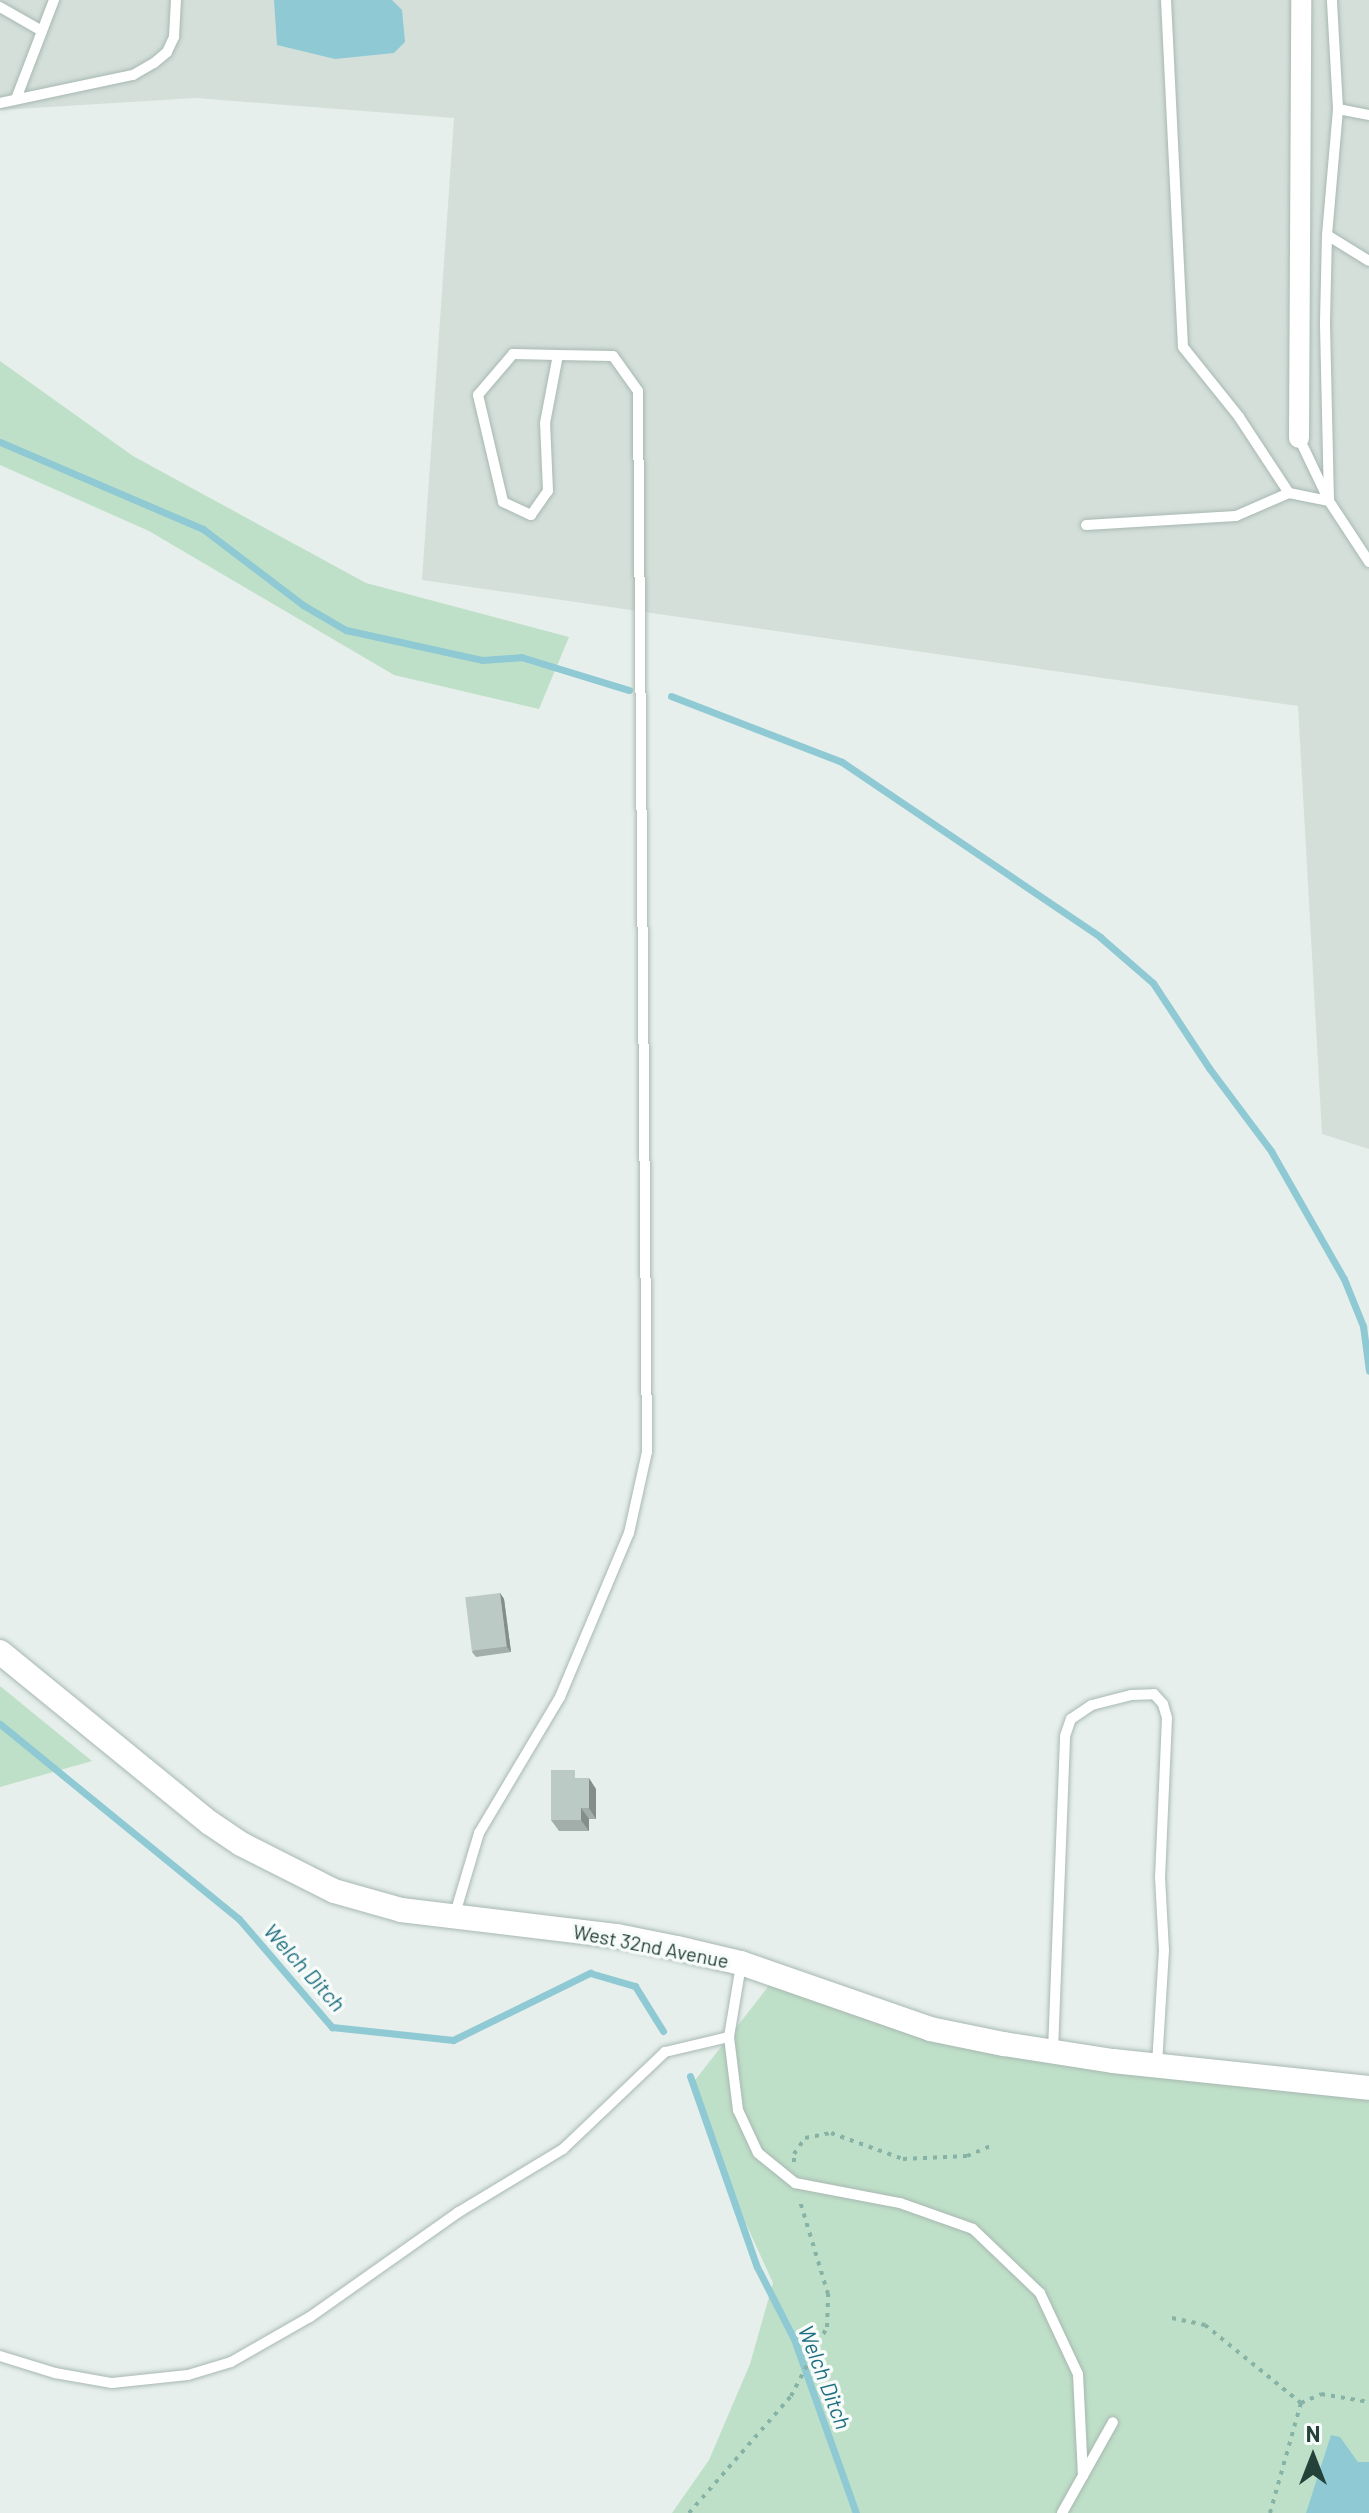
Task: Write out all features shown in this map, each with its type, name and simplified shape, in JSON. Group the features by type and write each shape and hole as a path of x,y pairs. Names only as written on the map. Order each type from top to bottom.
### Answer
{"street":[{"path":"1299,438 1301,0"},
{"name":"West 32nd Avenue","path":"0,1652 241,1844 334,1891 401,1910 617,1936 741,1963 930,2029 1157,2066 1369,2088"}],"lane":[{"path":"16,99 54,0"},
{"path":"0,103 133,75 154,63 167,52 174,37 176,0"},
{"path":"1166,0 1183,347 1239,417 1289,493"},
{"path":"1329,501 1325,322 1327,235 1338,109 1332,0"},
{"path":"0,7 42,31"},
{"path":"1338,109 1369,115"},
{"path":"1327,235 1369,261"},
{"path":"454,1918 479,1833 560,1697 629,1533 647,1452 638,391 613,356 513,354 478,395 503,502 531,515 548,491 545,423 558,355"},
{"path":"1299,438 1329,501 1369,562"},
{"path":"1086,525 1236,516 1289,493 1329,501"},
{"path":"1053,2051 1065,1736 1071,1719 1092,1705 1131,1695 1154,1694 1163,1704 1167,1718 1161,1822 1164,1950 1157,2066"},
{"path":"741,1963 729,2037 738,2110 758,2153 795,2183 900,2203 973,2229 1040,2293 1078,2374 1083,2476"},
{"path":"0,2356 55,2373 112,2383 188,2375 231,2362 310,2317 459,2212 563,2149 665,2052 729,2037"},
{"path":"1062,2513 1113,2422"}],"path":[{"path":"689,2513 791,2396 827,2327 828,2294 795,2183 794,2154 805,2138 831,2133 903,2159 967,2156 990,2146"},
{"path":"1172,2318 1205,2325 1301,2403"},
{"path":"1301,2403 1321,2394 1369,2402"},
{"path":"1270,2513 1301,2403"}],"shaded area":[{"path":"0,0 1369,0 1369,1149 1322,1134 1298,706 422,580 454,118 196,98 0,110"}],"green space":[{"path":"0,361 133,456 366,583 569,637 539,709 394,675 149,531 0,465"},
{"path":"0,1686 92,1761 0,1787"},
{"path":"775,1978 965,2031 1369,2094 1369,2513 672,2513 709,2460 750,2364 773,2283 726,2180 692,2084"}],"water":[{"path":"274,0 392,0 402,10 405,42 394,53 335,59 277,45"},
{"path":"1331,2435 1340,2437 1358,2462 1369,2462 1369,2513 1306,2513"}],"building":[{"path":"500,1593 507,1647 472,1651 465,1597"},
{"path":"551,1770 575,1770 575,1778 589,1778 589,1808 581,1808 581,1820 551,1820"}],"waterway":[{"path":"0,442 203,529 303,605 346,630 482,660 521,657 629,690"},
{"path":"671,696 842,762 1100,937 1153,983 1209,1068 1271,1151 1344,1279 1363,1326 1369,1371"},
{"name":"Welch Ditch","path":"0,1724 239,1919 332,2027 453,2040 590,1973 635,1986 663,2031"},
{"name":"Welch Ditch","path":"690,2076 757,2267 794,2339 856,2513"}]}
